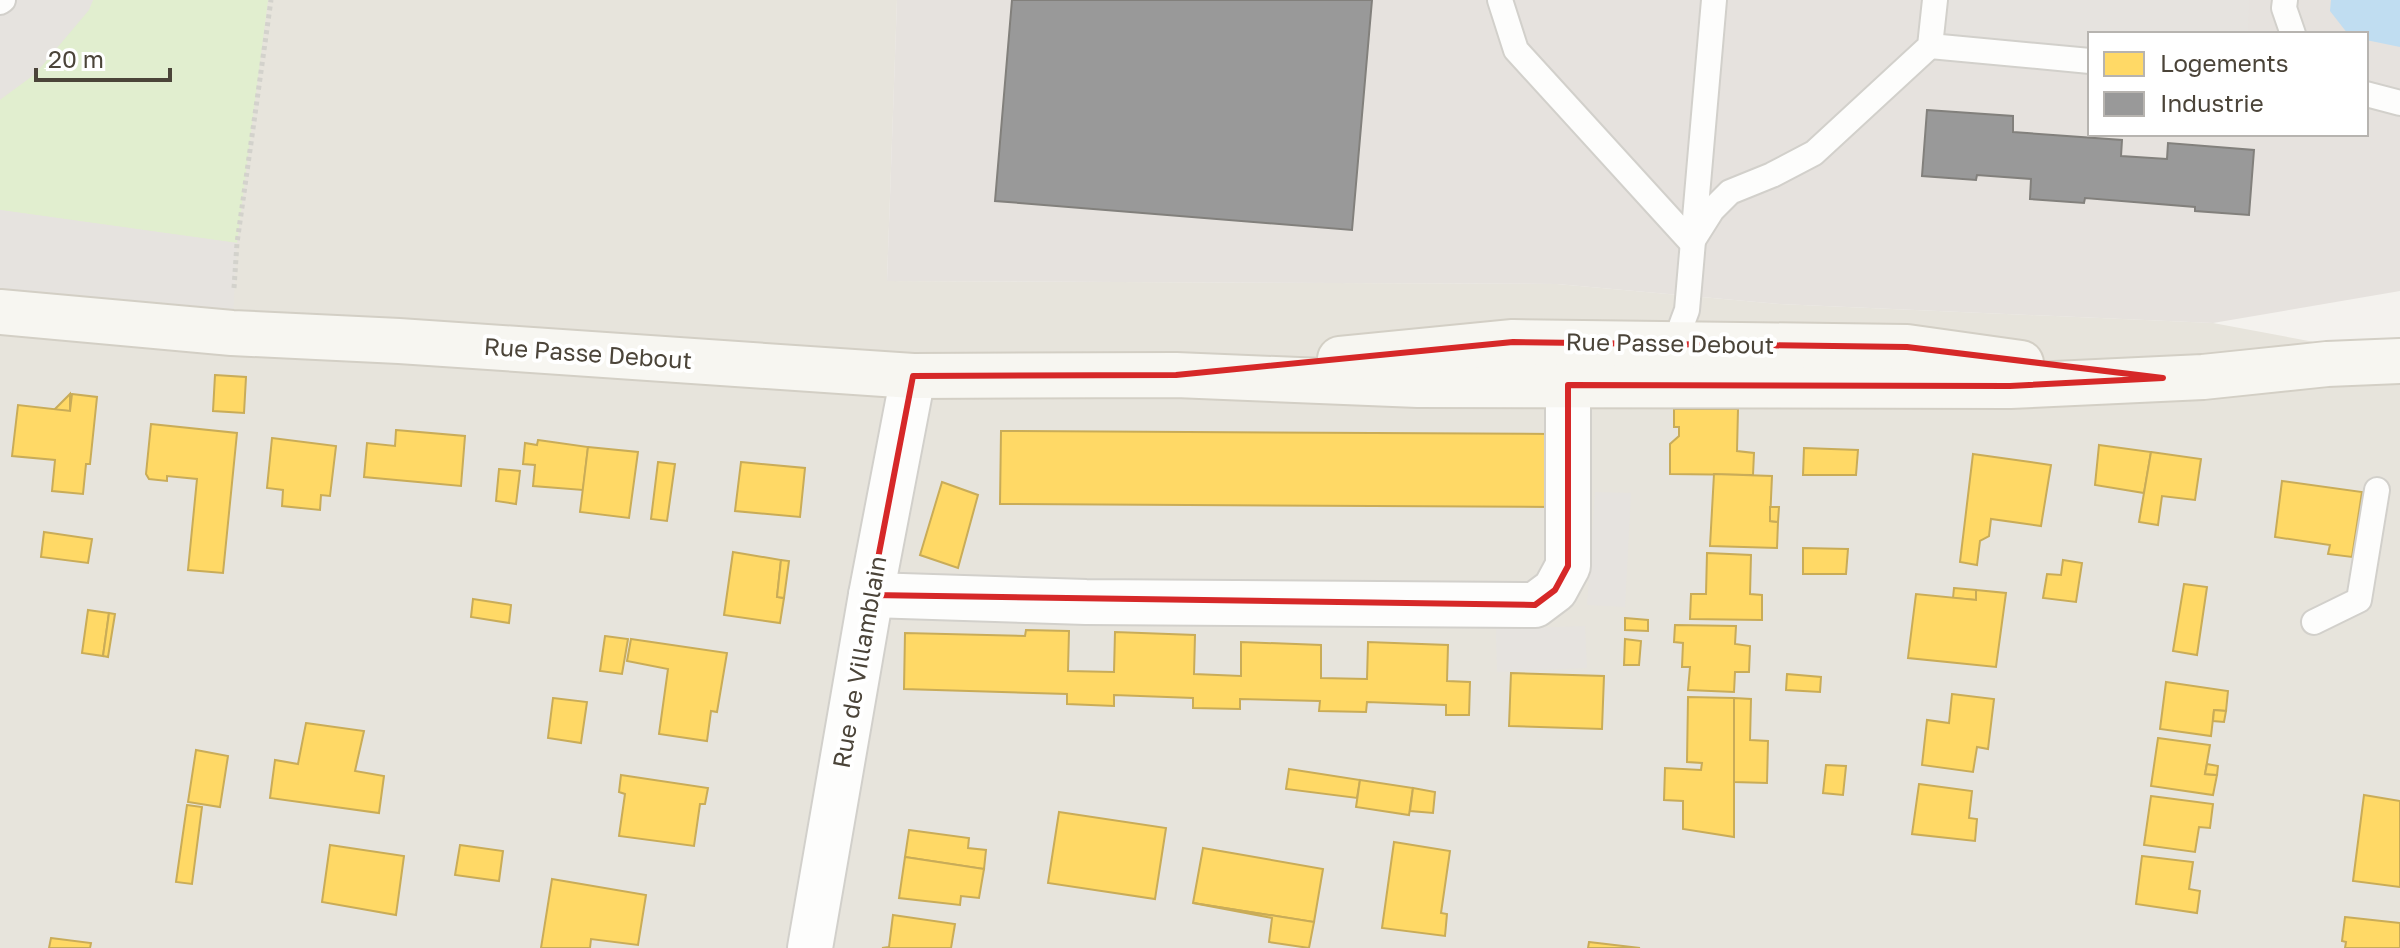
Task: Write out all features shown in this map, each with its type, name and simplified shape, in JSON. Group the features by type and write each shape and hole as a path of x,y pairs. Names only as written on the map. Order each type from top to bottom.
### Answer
{"main road":[{"name":"Rue Passe Debout","path":"0,312 232,333 415,342 913,376 1176,375 1418,385 2010,386 2400,361"},
{"name":"Rue Passe Debout","path":"1176,375 1513,342 1690,333 1907,347 2055,368 2163,378"},
{"name":"Rue Passe Debout","path":"2327,364 2400,338"}],"street":[{"name":"Rue de Villamblain","path":"810,948 871,595 913,376"},
{"path":"871,595 1071,602 1535,605 1555,590 1568,566 1568,385"}],"lane":[{"path":"1500,0 1516,50 1692,243"},
{"path":"1498,385 1524,368 1665,367 1690,333 1692,243 1714,0"},
{"path":"1692,243 1712,210 1730,192 1814,153 1930,46 1935,0"},
{"path":"2285,0 2284,8 2292,32"},
{"path":"1930,46 2088,61"},
{"path":"2368,95 2400,103"},
{"path":"1690,333 1744,385"},
{"path":"2314,622 2359,600 2377,490"}],"path":[{"path":"232,333 237,243 271,0"}],"highlighted area":[{"path":"1513,342 1907,347 2163,378 2010,386 1568,385 1568,566 1555,590 1535,605 871,595 913,376 1176,375"}],"shaded area":[{"path":"0,0 897,0 887,281 1557,284 1779,304 2213,323 2400,358 2400,948 0,948"},
{"path":"0,0 93,0 89,10 35,74 0,99"},
{"path":"897,0 2400,0 2400,291 2213,323 1779,304 1557,284 887,281"},
{"path":"1935,0 2249,0 2248,32 2088,32 2088,62 1930,46"},
{"path":"0,210 237,243 232,333 0,312"},
{"path":"1595,492 1631,493 1625,607 1587,605"},
{"path":"1585,626 1587,668 1497,672 1496,629"}],"green space":[{"path":"93,0 268,0 237,243 0,210 0,100 35,74"}],"water":[{"path":"2331,0 2400,0 2400,47 2368,40 2368,32 2346,32 2330,11"}],"building: Logements":[{"path":"215,375 246,377 244,413 213,411"},
{"path":"70,394 70,411 54,410"},
{"path":"72,394 97,397 90,464 86,464 83,494 52,491 55,460 12,456 18,405 70,411"},
{"path":"1674,409 1738,409 1737,451 1754,453 1753,475 1670,474 1670,444 1679,436 1679,427 1674,427"},
{"path":"151,424 237,433 223,573 188,570 197,479 167,476 167,481 149,479 146,474"},
{"path":"396,430 465,436 461,486 364,477 367,443 395,446"},
{"path":"1001,431 1552,434 1551,507 1000,504"},
{"path":"272,438 336,446 330,496 321,495 320,510 282,506 283,490 267,488"},
{"path":"538,440 588,447 583,490 533,486 535,465 523,464 525,443 537,445"},
{"path":"2099,445 2151,452 2144,493 2095,485"},
{"path":"588,447 638,452 629,518 580,512"},
{"path":"1804,448 1858,450 1856,475 1803,475"},
{"path":"2151,452 2201,459 2195,500 2162,496 2158,525 2139,522"},
{"path":"1973,454 2051,465 2041,526 1991,519 1989,536 1980,541 1977,565 1960,562"},
{"path":"658,462 675,464 667,521 651,519"},
{"path":"741,462 805,468 800,517 735,511"},
{"path":"499,469 520,471 516,504 496,501"},
{"path":"1714,474 1772,476 1770,521 1778,522 1777,548 1710,546"},
{"path":"2282,481 2362,492 2352,557 2328,554 2330,545 2275,537"},
{"path":"942,482 978,495 958,568 920,555"},
{"path":"1770,507 1779,507 1778,522 1770,521"},
{"path":"44,532 92,539 88,563 41,557"},
{"path":"1803,548 1848,549 1846,574 1803,574"},
{"path":"733,552 781,560 777,597 784,598 780,623 724,615"},
{"path":"1707,553 1751,555 1750,594 1762,595 1762,620 1690,619 1691,594 1706,594"},
{"path":"781,560 789,561 784,598 777,597"},
{"path":"2063,560 2082,563 2076,602 2043,598 2047,574 2061,575"},
{"path":"2184,584 2207,587 2197,655 2173,651"},
{"path":"1954,588 1976,590 1976,600 1953,598"},
{"path":"1976,590 2006,593 1996,667 1908,658 1916,594 1976,600"},
{"path":"473,599 511,605 509,623 471,617"},
{"path":"88,610 109,613 103,656 82,653"},
{"path":"109,613 115,614 108,657 103,656"},
{"path":"1625,618 1648,620 1648,631 1625,630"},
{"path":"1675,625 1736,626 1735,644 1750,646 1749,672 1735,672 1734,692 1688,690 1690,667 1682,667 1683,643 1674,642"},
{"path":"1026,630 1069,631 1068,671 1114,672 1115,632 1195,635 1194,674 1241,676 1241,642 1321,645 1321,678 1367,679 1368,642 1448,645 1447,681 1470,682 1469,715 1446,715 1446,705 1367,702 1366,712 1319,711 1320,701 1240,699 1240,709 1193,708 1193,698 1114,695 1114,706 1067,704 1067,694 904,689 905,633 1025,636"},
{"path":"605,636 628,639 622,674 600,671"},
{"path":"631,639 727,653 717,712 711,711 707,741 659,734 668,669 627,661"},
{"path":"1625,639 1641,641 1639,665 1624,665"},
{"path":"1511,673 1604,676 1602,729 1509,726"},
{"path":"1787,674 1821,677 1820,692 1786,690"},
{"path":"2166,682 2228,691 2226,711 2214,710 2211,736 2160,729"},
{"path":"1952,694 1994,699 1988,749 1977,747 1973,772 1922,765 1927,720 1949,723"},
{"path":"1688,697 1734,698 1734,837 1683,829 1683,801 1664,800 1665,768 1701,770 1702,763 1687,762"},
{"path":"553,698 587,702 581,743 548,738"},
{"path":"1734,698 1751,699 1750,740 1768,741 1767,783 1734,782"},
{"path":"2214,710 2226,711 2224,722 2213,721"},
{"path":"306,723 364,731 355,771 384,776 379,813 270,798 275,760 298,764"},
{"path":"2158,738 2210,745 2205,774 2217,775 2213,795 2151,786"},
{"path":"196,750 228,756 220,807 188,802"},
{"path":"2207,764 2218,766 2217,775 2205,774"},
{"path":"1826,765 1846,766 1843,795 1823,793"},
{"path":"1289,769 1360,780 1357,798 1286,789"},
{"path":"621,775 708,788 705,804 700,804 694,846 619,836 625,794 619,792"},
{"path":"1360,780 1413,788 1409,815 1356,807"},
{"path":"1919,784 1972,791 1969,818 1977,819 1975,841 1912,834"},
{"path":"1413,788 1435,792 1433,813 1410,811"},
{"path":"2364,795 2400,801 2400,887 2353,881"},
{"path":"2151,796 2213,804 2210,828 2199,827 2195,852 2144,845"},
{"path":"187,805 202,807 192,884 176,882"},
{"path":"1059,812 1166,828 1155,899 1048,883"},
{"path":"909,830 969,838 968,848 986,850 984,869 905,857"},
{"path":"1394,842 1450,851 1441,913 1447,914 1445,936 1382,928"},
{"path":"330,845 404,856 396,915 322,902"},
{"path":"460,845 503,851 499,881 455,875"},
{"path":"1203,848 1323,869 1314,922 1193,903"},
{"path":"2142,856 2193,862 2189,889 2200,891 2197,913 2136,904"},
{"path":"905,857 984,869 979,898 961,896 960,905 899,898"},
{"path":"552,879 646,895 638,945 591,939 590,948 541,948"},
{"path":"1193,903 1314,922 1309,948 1269,942 1272,918"},
{"path":"893,915 955,924 951,948 882,948 889,947"},
{"path":"2345,917 2400,923 2400,948 2345,948 2346,942 2342,941"},
{"path":"51,938 91,943 90,948 49,948"},
{"path":"1589,942 1640,948 1588,948"}],"building: Industrie":[{"path":"1012,0 1372,0 1352,230 995,201"},
{"path":"1927,110 2013,116 2013,132 2122,140 2121,156 2167,159 2168,143 2254,150 2249,215 2085,198 2084,203 2030,199 2031,179 1977,175 1976,180 1922,176"}]}
